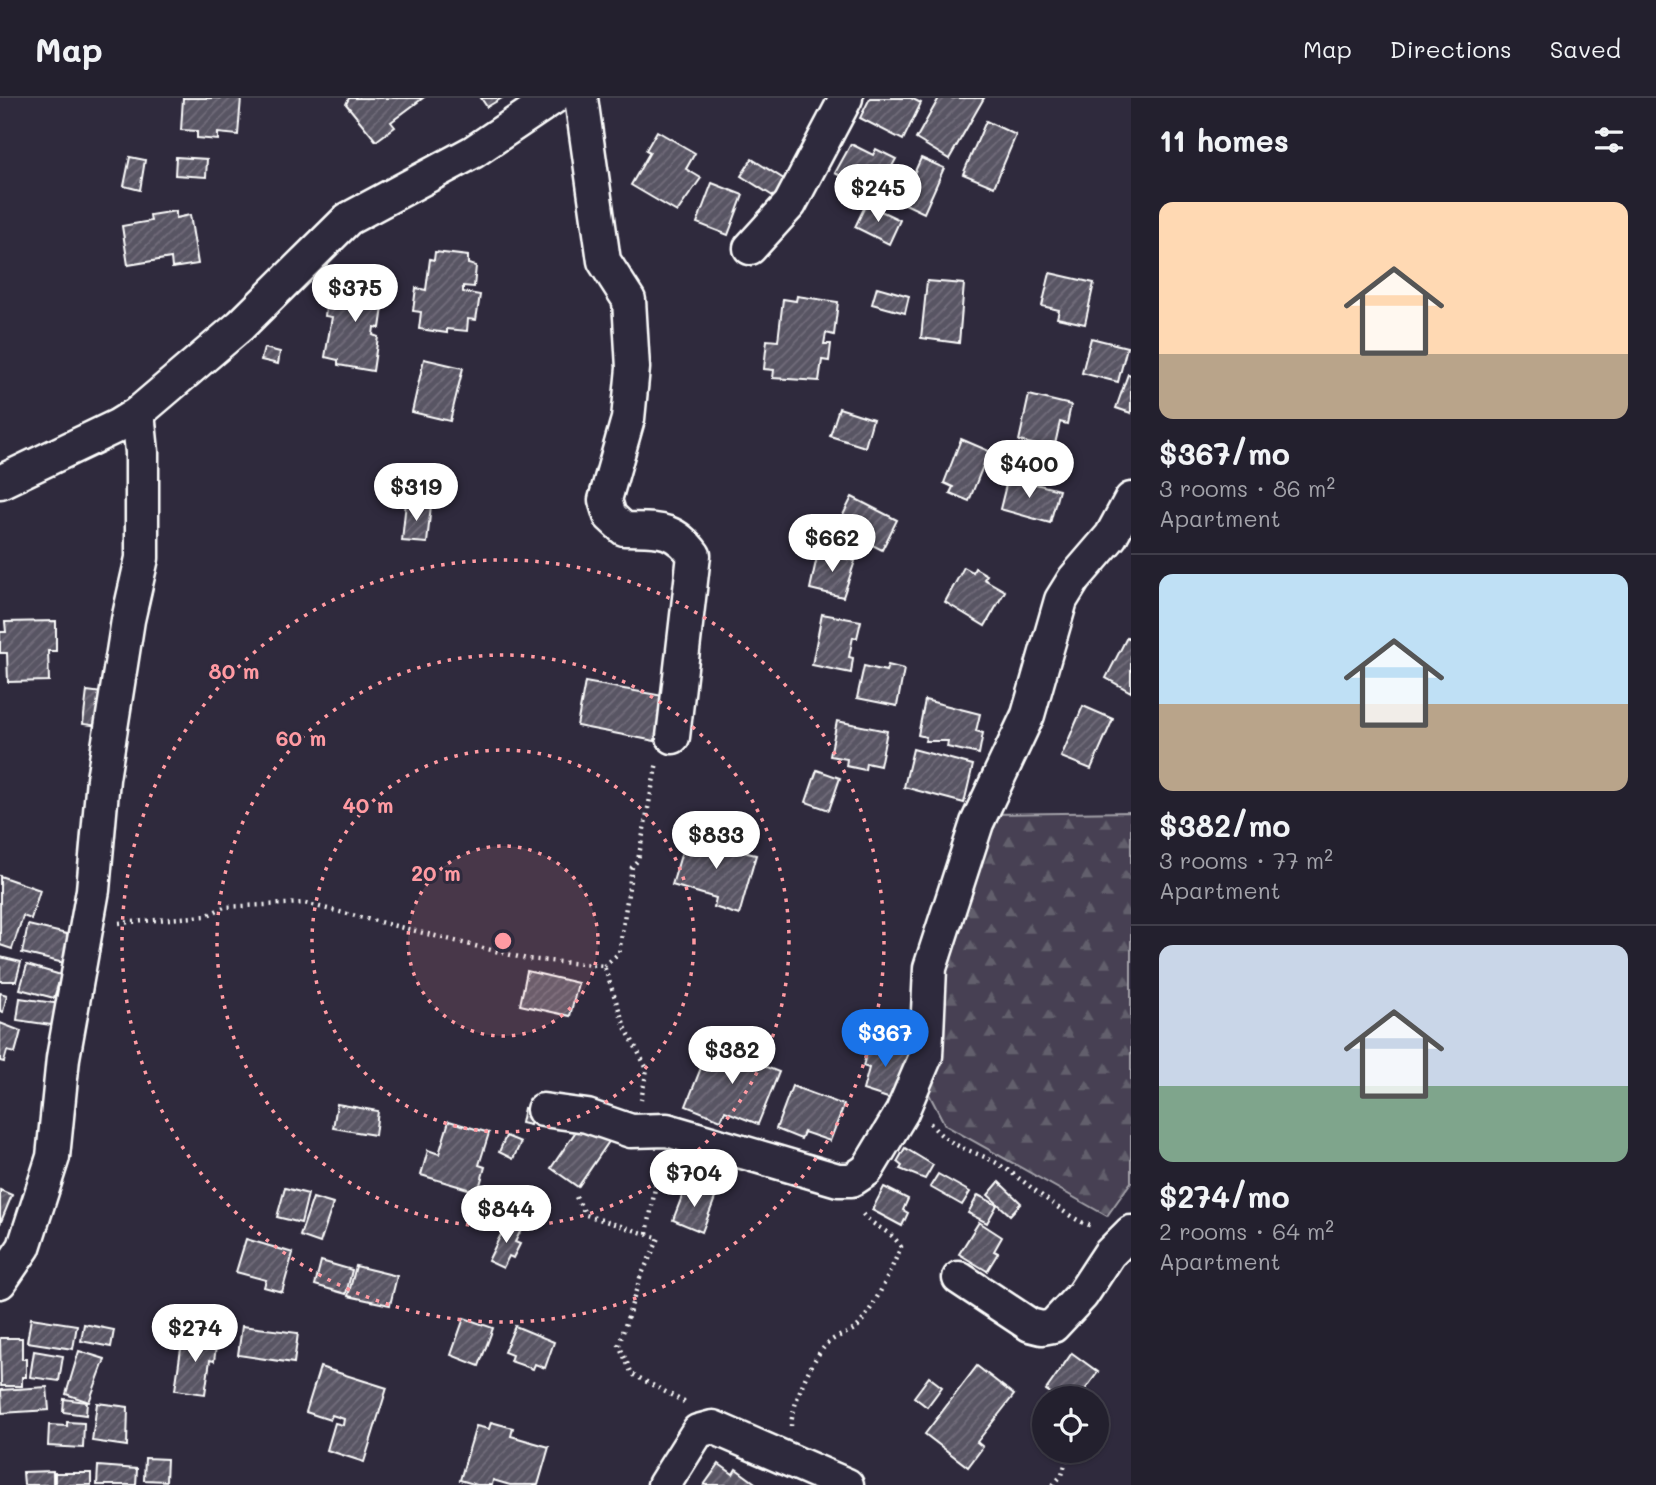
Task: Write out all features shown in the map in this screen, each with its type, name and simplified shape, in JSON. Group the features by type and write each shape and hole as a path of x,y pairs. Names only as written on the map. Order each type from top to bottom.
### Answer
{"street":[{"path":"0,482 117,426 138,413 241,325 348,219 473,152 553,98"},
{"path":"581,98 604,261 629,300 633,368 628,419 605,500 610,516 624,529 665,530 681,537 694,555 673,737"},
{"path":"750,248 790,204 846,98"},
{"path":"0,1282 24,1247 53,1157 62,1058 87,921 103,779 128,620 142,558 142,452 138,413"},
{"path":"543,1110 587,1116 631,1131 667,1130 755,1158 838,1180 852,1180 867,1170 908,1096 926,1056 930,968 977,823 1028,715 1062,600 1074,579 1111,536 1131,499"},
{"path":"959,1278 1030,1325 1042,1328 1053,1326 1082,1295 1109,1254 1131,1232"},
{"path":"664,1485 698,1431 713,1427 788,1462 847,1485"}],"path":[{"path":"87,921 127,924 206,916 224,907 304,903 527,960 604,966 619,953 632,867 638,860 660,746 673,737"},
{"path":"604,966 625,1027 647,1069 641,1101 645,1131 658,1171 647,1234"},
{"path":"908,1096 939,1134 963,1151 992,1161 1088,1226 1099,1226"},
{"path":"788,1462 791,1416 810,1369 830,1341 858,1327 885,1285 901,1247 895,1236 864,1218 854,1200 852,1180"},
{"path":"576,1197 586,1215 659,1238 640,1278 619,1345 632,1374 692,1406 713,1427"},
{"path":"1053,1485 1062,1475 1066,1463"}],"green space":[{"path":"1131,812 1131,1182 1107,1216 945,1125 929,1094 940,969 993,814"}],"building":[{"path":"183,98 241,98 238,135 218,133 218,140 197,138 197,131 181,130"},
{"path":"349,98 423,98 391,122 395,127 376,141 346,104"},
{"path":"481,98 502,98 487,107"},
{"path":"870,98 911,98 921,103 903,140 860,118"},
{"path":"939,98 984,98 949,159 916,139"},
{"path":"986,121 1016,135 994,187 963,174"},
{"path":"657,131 695,153 686,169 701,178 677,212 631,185 650,152 646,150"},
{"path":"851,144 873,155 876,149 896,159 876,195 835,173"},
{"path":"130,157 145,160 140,190 124,186"},
{"path":"176,157 207,159 206,177 175,175"},
{"path":"921,158 944,168 924,213 901,202"},
{"path":"752,159 787,181 776,198 741,176"},
{"path":"712,183 743,195 728,235 697,223"},
{"path":"866,204 900,220 889,244 855,227"},
{"path":"176,211 176,218 190,215 198,264 172,268 171,258 128,265 122,226 151,221 150,215"},
{"path":"435,252 468,256 468,264 476,266 474,287 463,286 463,292 480,295 476,320 468,319 467,331 447,329 447,333 419,329 421,312 413,311 416,288 426,290 430,259 434,260"},
{"path":"1050,273 1094,283 1085,324 1057,318 1059,310 1042,306"},
{"path":"338,279 386,287 380,328 374,327 373,335 378,337 373,371 338,365 338,360 325,357 332,317 325,316 327,300 334,301"},
{"path":"927,281 964,284 959,343 921,338"},
{"path":"877,287 909,296 905,313 872,304"},
{"path":"797,296 838,302 834,335 826,333 824,344 831,344 829,361 822,360 819,381 773,378 774,370 764,369 767,340 778,341 783,299 796,301"},
{"path":"1091,338 1127,347 1118,382 1082,373"},
{"path":"264,348 280,352 278,364 261,360"},
{"path":"424,359 463,368 450,421 412,412"},
{"path":"1128,374 1131,375 1131,413 1116,408"},
{"path":"1029,395 1071,405 1067,424 1060,422 1054,449 1019,441"},
{"path":"839,408 873,419 865,447 830,436"},
{"path":"961,439 989,451 969,501 950,493 953,487 944,483"},
{"path":"1008,477 1059,490 1050,523 1000,509"},
{"path":"852,497 897,520 882,550 837,527"},
{"path":"406,502 431,505 427,543 402,541"},
{"path":"818,552 855,561 843,597 810,589"},
{"path":"964,567 973,572 975,568 987,575 984,579 1005,591 985,626 945,602"},
{"path":"822,614 861,621 857,638 853,637 849,657 853,658 851,673 812,665"},
{"path":"56,621 56,651 48,651 49,681 8,682 7,653 0,653 0,632 6,632 5,622"},
{"path":"1127,637 1131,639 1131,692 1106,678"},
{"path":"888,665 904,669 897,706 857,698 864,666 886,671"},
{"path":"585,682 663,696 655,741 577,726"},
{"path":"87,691 103,693 99,726 83,724"},
{"path":"925,700 980,714 976,731 983,733 979,754 947,747 948,741 925,741 926,737 918,735"},
{"path":"1083,706 1113,719 1091,769 1061,757"},
{"path":"837,721 887,731 880,766 866,763 865,770 846,766 847,759 830,756"},
{"path":"913,749 973,765 964,803 904,787"},
{"path":"817,770 840,778 829,810 806,802"},
{"path":"687,835 725,846 727,838 750,845 747,853 756,855 739,915 714,907 716,898 672,885"},
{"path":"0,876 40,890 31,919 23,916 12,949 0,945"},
{"path":"28,925 71,935 64,963 22,953"},
{"path":"0,957 21,962 16,981 0,981"},
{"path":"27,965 61,975 54,998 20,989"},
{"path":"527,971 578,983 570,1016 520,1005"},
{"path":"0,993 7,995 3,1012 0,1011"},
{"path":"20,998 61,1004 58,1026 17,1020"},
{"path":"0,1023 21,1031 15,1053 7,1051 4,1062 0,1061"},
{"path":"878,1040 909,1050 894,1100 863,1090 869,1068 863,1066 867,1052 874,1054"},
{"path":"710,1045 779,1072 758,1124 725,1111 721,1120 686,1106"},
{"path":"792,1086 844,1105 830,1141 804,1132 801,1139 776,1129"},
{"path":"337,1104 378,1111 375,1135 333,1128"},
{"path":"524,1108 534,1110 530,1125 521,1123"},
{"path":"449,1121 489,1133 479,1165 485,1167 478,1192 421,1175 428,1150 439,1154"},
{"path":"583,1121 610,1140 578,1187 551,1168"},
{"path":"506,1136 521,1142 513,1159 499,1152"},
{"path":"905,1148 933,1165 925,1179 900,1169 902,1166 897,1162"},
{"path":"938,1174 970,1192 962,1205 930,1187"},
{"path":"999,1182 1021,1203 1010,1215 988,1195"},
{"path":"686,1186 715,1198 702,1232 673,1220"},
{"path":"884,1187 908,1199 903,1210 908,1213 902,1226 872,1210"},
{"path":"285,1188 308,1194 301,1223 277,1217"},
{"path":"0,1190 12,1195 0,1224"},
{"path":"978,1195 997,1205 987,1223 968,1213"},
{"path":"313,1198 333,1204 320,1243 300,1236"},
{"path":"507,1222 522,1228 515,1242 520,1244 513,1258 509,1256 503,1268 488,1261"},
{"path":"979,1222 1002,1237 994,1251 998,1253 987,1271 959,1254"},
{"path":"246,1239 293,1253 282,1292 264,1287 266,1280 236,1272"},
{"path":"321,1261 352,1270 346,1294 315,1285"},
{"path":"356,1266 397,1276 390,1305 348,1296"},
{"path":"31,1318 77,1325 73,1349 27,1342"},
{"path":"464,1318 493,1328 479,1366 451,1355"},
{"path":"84,1324 114,1330 111,1347 81,1341"},
{"path":"242,1326 298,1333 294,1363 238,1355"},
{"path":"515,1326 554,1342 545,1368 535,1364 533,1369 510,1361 512,1355 504,1352"},
{"path":"183,1335 217,1340 214,1361 210,1360 205,1394 175,1390"},
{"path":"0,1338 22,1338 22,1359 26,1359 26,1377 22,1377 22,1386 1,1386"},
{"path":"34,1351 63,1356 59,1381 30,1377"},
{"path":"79,1351 105,1359 89,1402 66,1394"},
{"path":"1072,1353 1098,1372 1088,1386 1049,1386"},
{"path":"977,1366 1014,1395 977,1442 983,1447 968,1467 925,1434"},
{"path":"320,1367 387,1388 364,1462 327,1450 335,1423 343,1425 344,1419 332,1415 330,1420 306,1412"},
{"path":"929,1377 942,1387 927,1407 914,1397"},
{"path":"47,1387 49,1410 2,1413 1,1390"},
{"path":"64,1399 87,1402 86,1415 63,1412"},
{"path":"97,1403 128,1407 127,1446 92,1441"},
{"path":"67,1422 84,1423 83,1448 48,1446 49,1425 67,1426"},
{"path":"491,1422 513,1428 511,1436 549,1447 538,1485 510,1485 493,1480 492,1485 477,1485 460,1480 476,1426 489,1429"},
{"path":"145,1458 167,1459 166,1481 144,1480"},
{"path":"719,1464 733,1474 736,1469 758,1485 704,1485"},
{"path":"98,1466 137,1469 136,1485 97,1485"},
{"path":"53,1471 53,1485 24,1485 23,1472"},
{"path":"55,1473 91,1473 91,1485 55,1485"}]}
